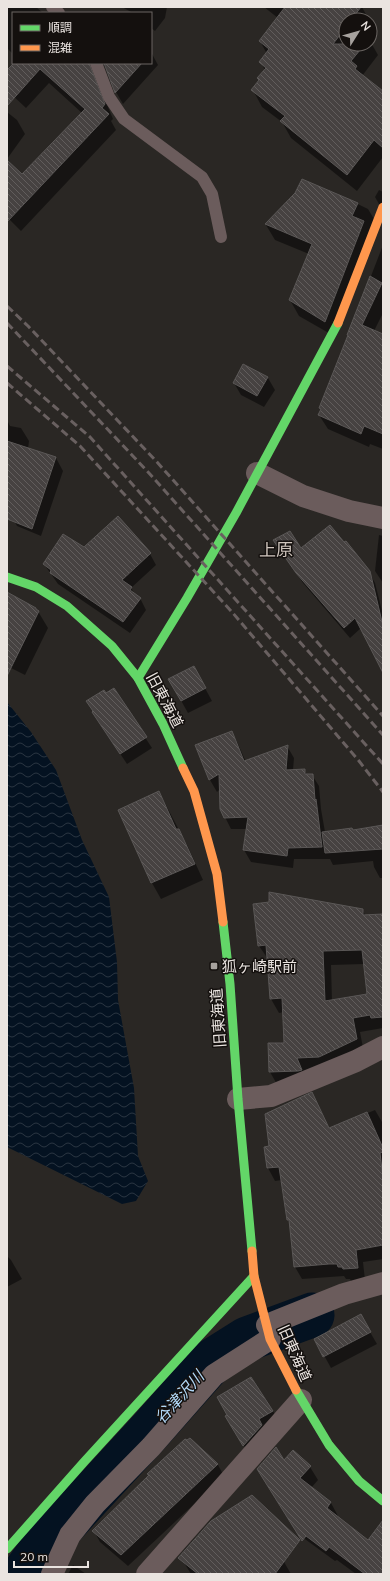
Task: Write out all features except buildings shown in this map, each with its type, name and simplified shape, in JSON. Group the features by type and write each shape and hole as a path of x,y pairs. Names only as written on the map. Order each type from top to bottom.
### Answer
{"street":[{"path":"138,678 187,598 236,513 335,331 383,207"},
{"path":"257,473 304,496 349,511 383,518"},
{"name":"旧東海道","path":"7,577 36,587 67,606 112,646 138,678 163,724 194,791 217,874 230,984 238,1099 254,1276 268,1332 301,1400 329,1445 359,1481 383,1501"},
{"path":"238,1099 271,1096 356,1061 383,1048"},
{"path":"7,1549 84,1462 254,1276"},
{"path":"52,1574 70,1536 95,1504 151,1447 214,1375 268,1332 344,1294 383,1283"},
{"path":"146,1574 301,1400"}],"lane":[{"path":"96,64 109,97 124,119 202,177 212,194 221,237"}],"water":[{"path":"7,702 31,732 56,770 82,840 109,897 117,962 118,1000 134,1088 138,1156 148,1181 136,1201 122,1204 7,1147"}],"waterway":[{"name":"谷津沢川","path":"24,1574 43,1547 212,1361 247,1339 312,1315"}],"railway":[{"path":"7,306 28,326 157,462 383,716"},
{"path":"7,323 148,472 383,735"},
{"path":"7,366 90,437 383,764"},
{"path":"7,383 80,446 232,612 359,761 383,792"}],"traffic: fast":[{"path":"138,678 187,598 236,513 338,323"},
{"path":"7,577 36,587 67,606 112,646 138,678 163,724 183,768"},
{"path":"223,922 230,984 238,1099 252,1251"},
{"path":"7,1549 84,1462 254,1276"},
{"path":"296,1390 329,1445 359,1481 383,1501"}],"traffic: slow":[{"path":"338,323 383,207"},
{"path":"183,768 194,791 217,874 223,922"},
{"path":"252,1251 254,1276 270,1339 296,1390"}],"place":[{"name":"狐ヶ崎駅前","path":"214,966"}],"district":[{"name":"上原","path":"276,549"}]}
